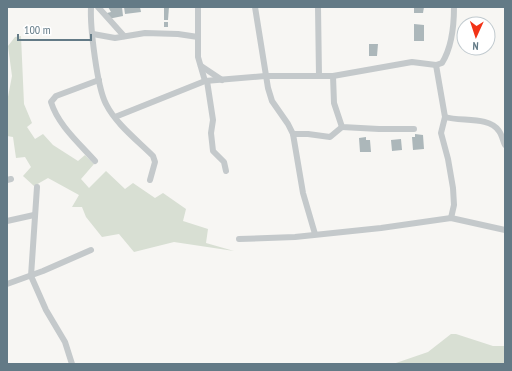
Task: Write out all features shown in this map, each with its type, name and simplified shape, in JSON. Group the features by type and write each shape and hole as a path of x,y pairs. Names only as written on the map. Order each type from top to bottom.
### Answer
{"street":[{"path":"90,7 99,80 106,104 126,130 153,156 155,162 150,180"},
{"path":"98,7 124,36"},
{"path":"198,7 198,56 206,81 212,120 211,133 214,151 224,162 226,171"},
{"path":"255,7 265,76 272,101 293,134 303,193 315,234"},
{"path":"318,7 319,76"},
{"path":"116,117 206,81 265,76 333,76 412,62 436,65 442,63 448,49 451,39 454,7"},
{"path":"93,34 115,38 145,33 178,34 198,37"},
{"path":"436,65 445,117 441,133 454,188 454,205 451,218"},
{"path":"201,66 222,80"},
{"path":"333,76 334,103 342,127"},
{"path":"95,161 60,122 54,112 51,102 56,96 99,80"},
{"path":"445,117 460,121 488,122 499,131 505,145"},
{"path":"293,134 308,134 330,137 342,127 414,129"},
{"path":"37,187 31,276 46,310 65,342 72,364"},
{"path":"7,221 34,215"},
{"path":"239,239 284,238 381,228 451,218 505,230"},
{"path":"7,284 31,276 91,250"}],"shaded area":[{"path":"21,36 24,104 32,123 27,127 35,139 43,134 53,145 78,161 85,155 94,164 81,179 89,188 106,171 125,189 133,183 155,198 163,193 186,209 183,221 208,229 206,243 234,251 174,242 134,252 119,234 102,237 86,217 82,207 72,207 79,195 48,178 34,186 23,176 31,167 25,157 16,158 13,137 7,136 7,102 12,76 8,46 15,37"},
{"path":"451,334 456,334 493,346 505,346 505,364 393,364 428,352"}],"building":[{"path":"108,7 122,7 123,16 108,19 107,13 111,12"},
{"path":"124,7 140,7 141,12 125,14"},
{"path":"164,7 169,7 168,20 164,20"},
{"path":"414,7 424,7 423,13 414,13"},
{"path":"164,22 168,22 168,27 164,27"},
{"path":"414,24 424,25 424,41 414,41"},
{"path":"369,44 378,44 377,56 369,56"},
{"path":"415,134 423,135 424,149 413,150 412,137 415,137"},
{"path":"366,137 366,140 370,140 371,152 360,152 359,138"},
{"path":"401,139 402,150 392,151 391,140"}]}
